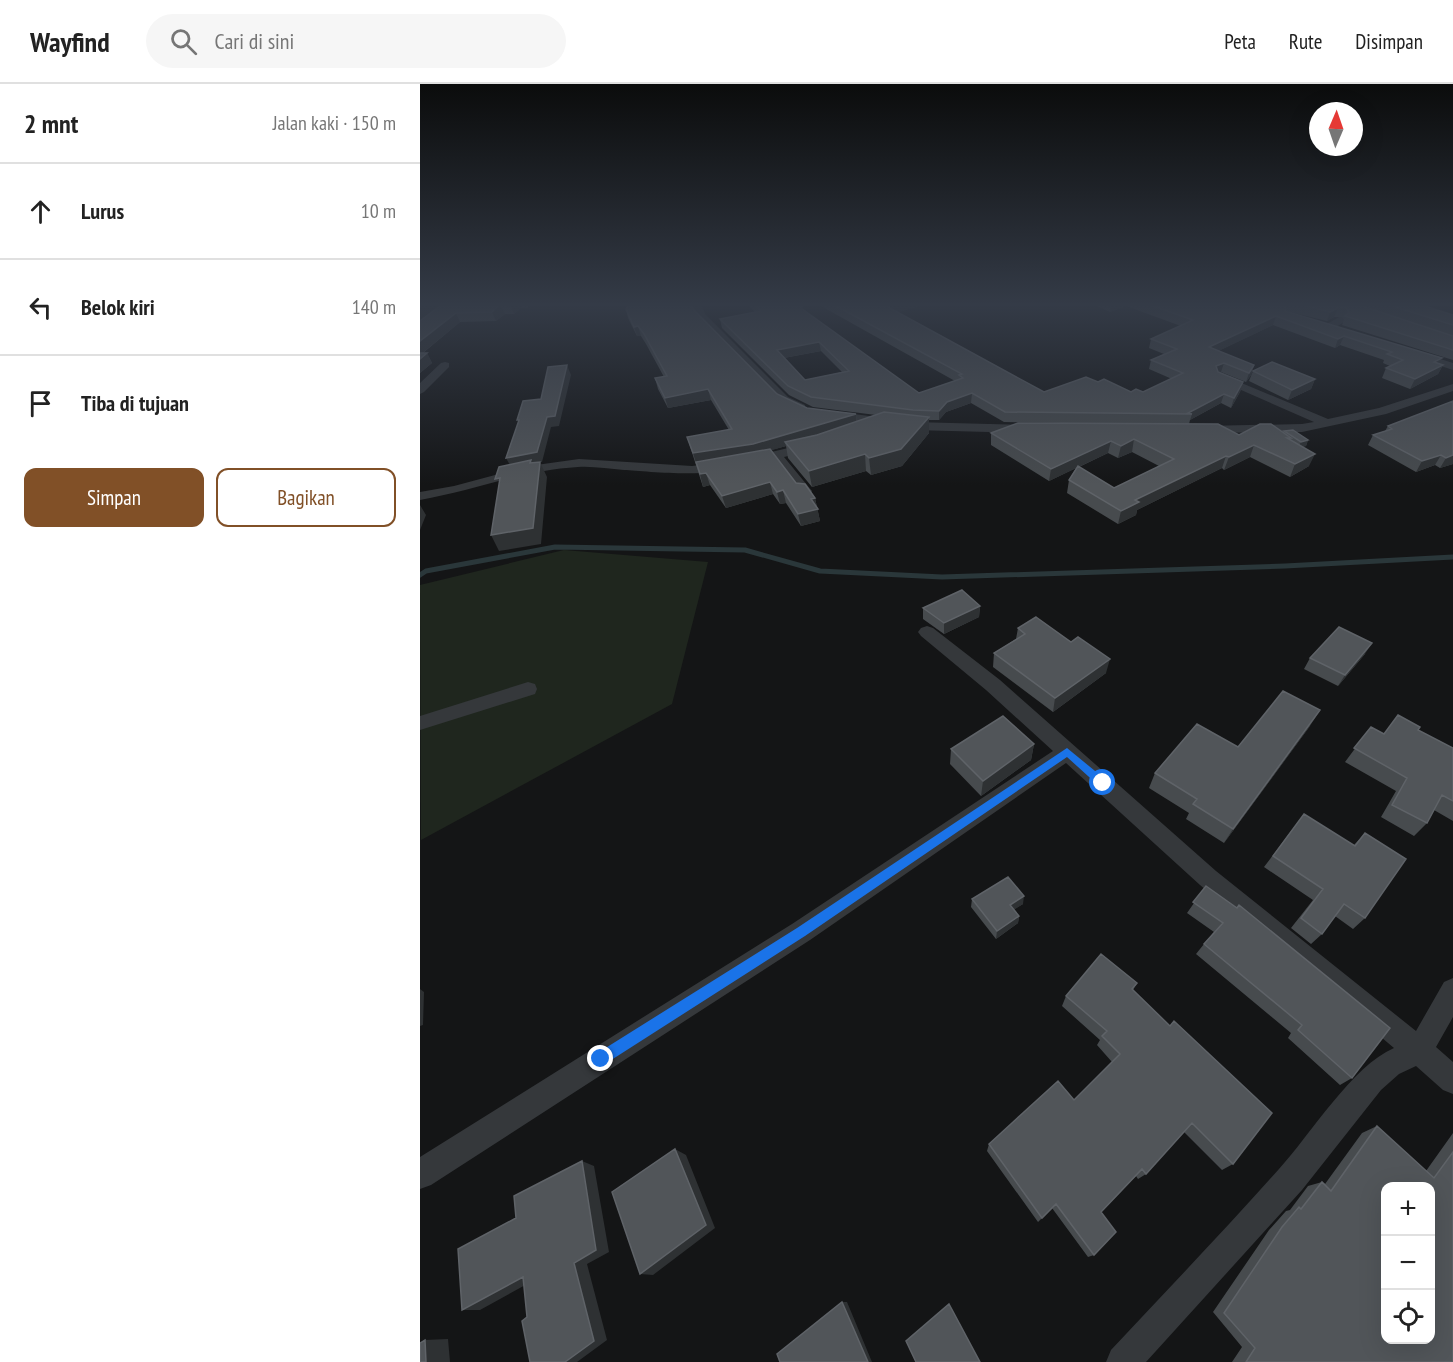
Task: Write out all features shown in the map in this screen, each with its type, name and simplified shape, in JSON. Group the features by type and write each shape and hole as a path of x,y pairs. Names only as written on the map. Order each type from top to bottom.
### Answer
{"street":[{"path":"420,390 443,366"},
{"path":"750,366 784,400 814,412 913,426 1042,429"},
{"path":"1220,377 1328,423"},
{"path":"1192,430 1286,430 1328,423 1397,406 1453,387"},
{"path":"854,433 884,422"},
{"path":"420,496 446,492 529,470 579,463 692,470 736,464 824,443"},
{"path":"776,455 805,491"},
{"path":"927,632 993,685 1208,878 1453,1080"},
{"path":"420,723 528,689"},
{"path":"420,1174 801,932 1067,752"},
{"path":"1123,1362 1291,1179 1371,1080 1389,1064 1419,1051 1453,991"}],"shaded area":[{"path":"564,550 708,562 672,704 421,840 420,585"}],"building":[{"path":"567,366 555,416 547,417 537,452 506,458 523,401 541,399 548,367"},
{"path":"661,366 749,366 777,394 807,408 856,414 753,444 693,453 687,437 732,429 708,389 665,398 655,378 667,376"},
{"path":"767,366 792,366 805,380 849,371 843,366 881,366 919,393 963,378 959,375 962,374 947,366 996,366 1044,392 1086,377 1098,382 1104,379 1131,392 1136,389 1143,392 1183,373 1165,366 1217,366 1218,372 1243,382 1234,398 1224,394 1188,413 1192,414 1005,412 972,393 947,402 939,411 913,410 811,397 788,386"},
{"path":"1231,366 1254,366 1249,373"},
{"path":"1264,366 1281,366 1315,379 1292,390 1253,371"},
{"path":"1391,366 1442,366 1415,379 1386,368"},
{"path":"1453,401 1453,455 1446,458 1441,455 1422,461 1373,435 1392,429 1388,426"},
{"path":"884,412 929,417 901,449 869,458 865,454 809,471 785,442 817,435"},
{"path":"1018,423 1218,424 1239,435 1260,424 1271,424 1291,438 1287,438 1315,454 1295,464 1254,445 1135,500 1139,502 1121,511 1069,480 1078,466 1114,488 1174,459 1134,439 1121,446 1111,441 1051,469 991,433"},
{"path":"1293,430 1308,440 1301,442 1284,431"},
{"path":"770,449 796,483 805,484 815,498 811,499 818,509 798,514 783,490 777,492 770,482 722,496 706,473 700,474 696,462"},
{"path":"531,460 530,463 540,462 533,528 491,535 500,478 495,479 499,467"},
{"path":"962,590 980,606 944,623 923,608"},
{"path":"1036,617 1071,642 1078,637 1110,659 1055,698 994,653 1025,634 1018,628"},
{"path":"1339,627 1372,643 1345,675 1310,658"},
{"path":"1283,691 1320,710 1233,829 1193,804 1197,799 1155,773 1197,724 1238,747"},
{"path":"1398,715 1420,727 1418,730 1453,748 1453,801 1442,795 1427,823 1392,805 1407,778 1354,748 1371,727 1384,734"},
{"path":"1003,716 1034,744 983,781 951,749"},
{"path":"1304,814 1355,846 1365,833 1406,859 1365,918 1344,904 1322,934 1301,918 1323,889 1273,856"},
{"path":"1008,877 1024,896 1010,905 1019,916 997,931 972,899"},
{"path":"1206,886 1237,908 1239,905 1390,1028 1352,1078 1298,1030 1302,1025 1204,944 1223,923 1193,902"},
{"path":"1101,954 1137,983 1132,989 1170,1026 1174,1021 1272,1113 1233,1164 1192,1123 1146,1174 1142,1169 1101,1212 1116,1232 1094,1255 1056,1204 1042,1218 989,1144 1058,1081 1074,1100 1120,1054 1102,1036 1107,1031 1066,996"},
{"path":"1377,1126 1434,1178 1453,1152 1453,1362 1246,1362 1255,1348 1224,1313 1282,1227 1299,1207 1301,1209 1322,1182 1331,1191"},
{"path":"675,1149 706,1225 640,1274 612,1192"},
{"path":"582,1161 596,1250 574,1263 594,1341 565,1362 530,1362 522,1321 527,1317 523,1277 462,1310 458,1249 516,1218 514,1196"},
{"path":"842,1302 868,1362 780,1362 777,1354"},
{"path":"949,1304 980,1362 916,1362 906,1341"},
{"path":"425,1340 426,1362 420,1362 420,1343"}],"waterway":[{"path":"420,575 426,571 555,547 745,550 820,571 942,577 1285,566 1453,557"}],"route":[{"path":"601,1059 801,932 1067,752 1103,783"}]}
